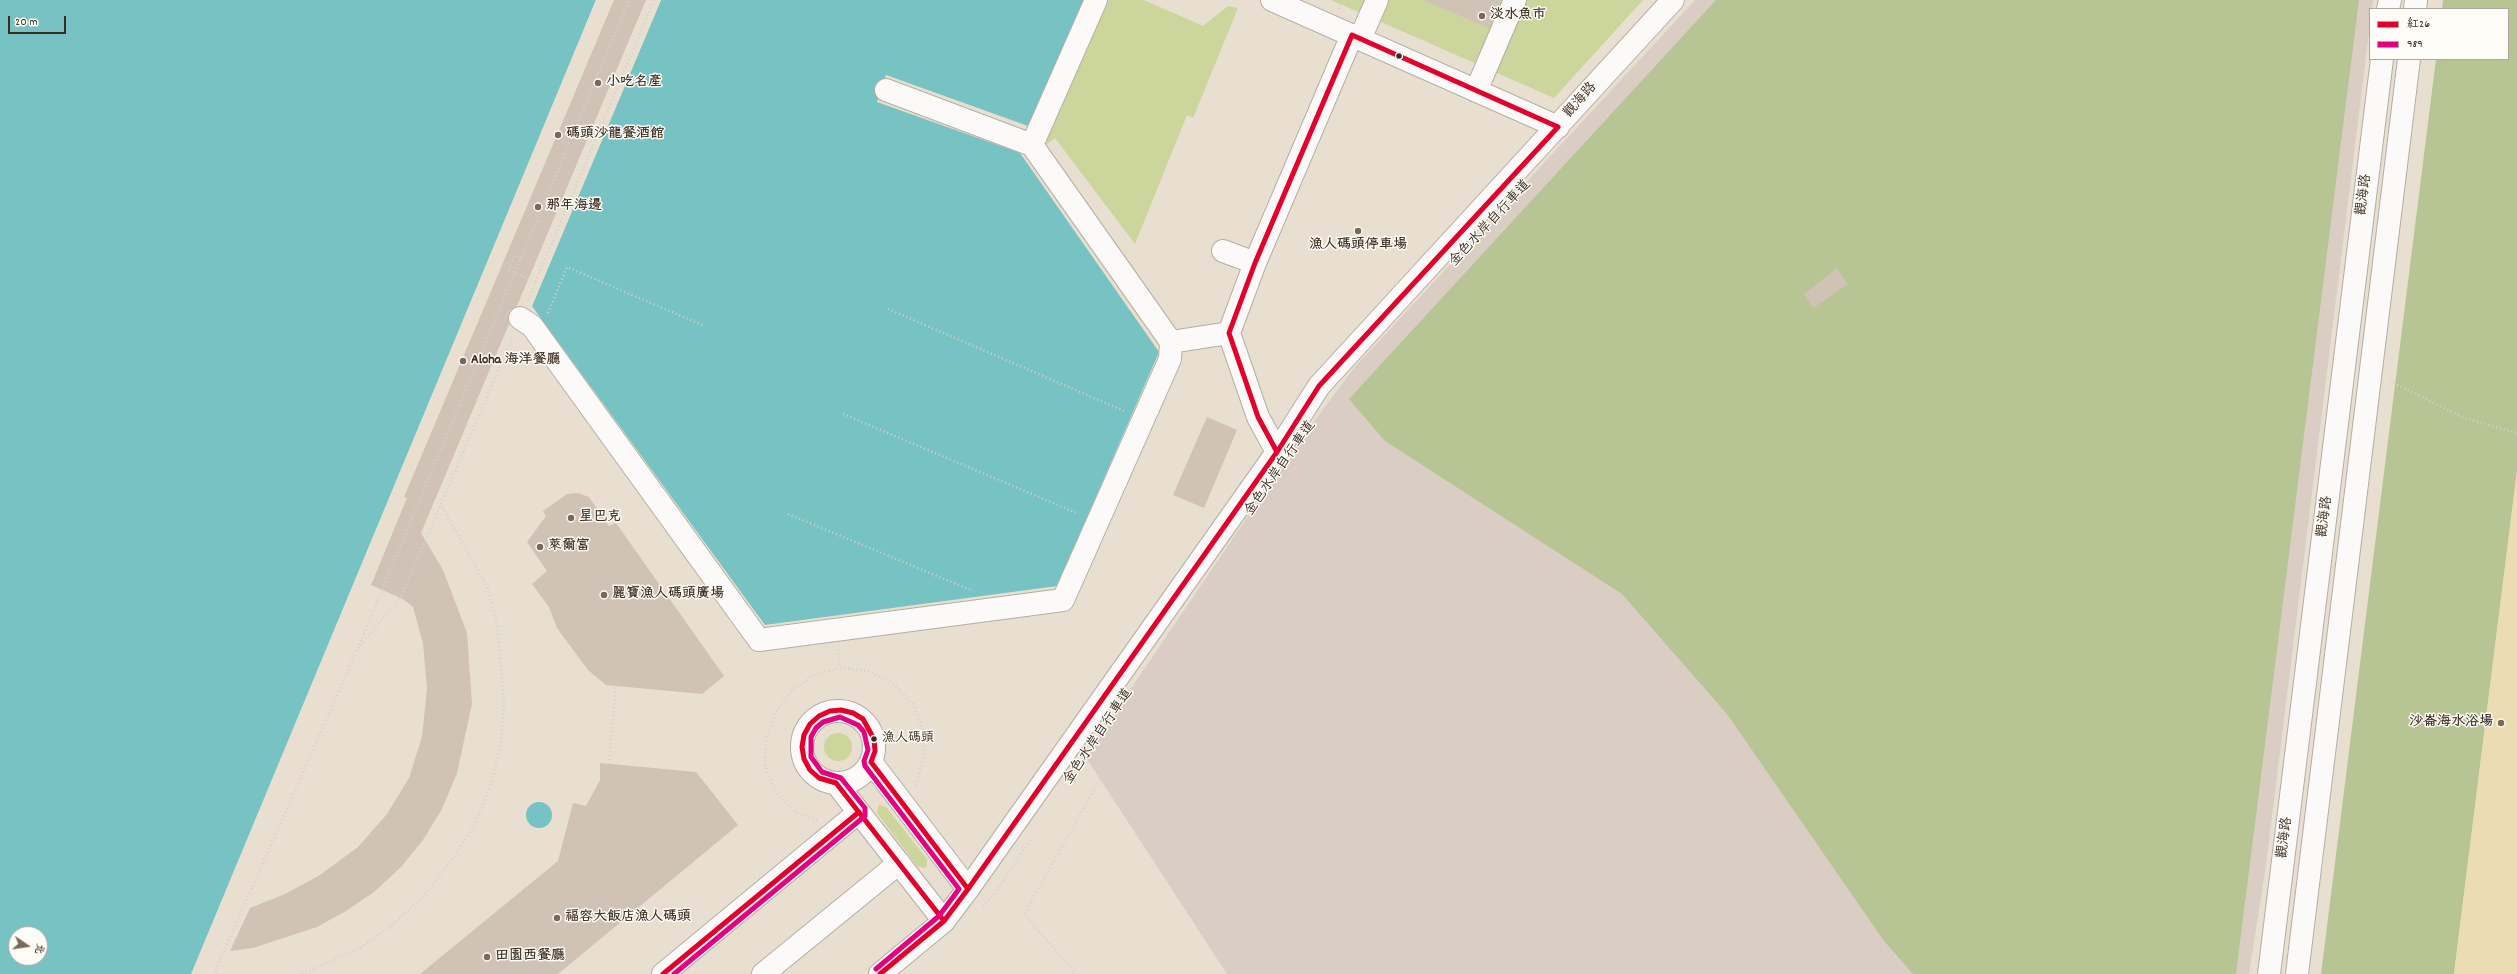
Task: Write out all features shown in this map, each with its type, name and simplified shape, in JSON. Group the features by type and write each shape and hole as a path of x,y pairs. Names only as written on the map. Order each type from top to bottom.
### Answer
{"street":[{"path":"1032,145 1096,0"},
{"path":"1272,0 1558,127"},
{"path":"1277,452 1258,417 1229,333 1255,263 1356,37 1377,0"},
{"path":"1476,90 1515,0"},
{"name":"觀海路","path":"880,974 944,920 968,889 1277,452 1319,386 1558,127 1681,6"},
{"name":"觀海路","path":"2269,974 2382,60"},
{"name":"觀海路","path":"2297,974 2409,60"},
{"path":"886,90 1032,145 1171,351"},
{"path":"1223,251 1255,263"},
{"path":"520,318 532,326 759,640 1063,600 1171,351 1229,333"},
{"path":"842,710 863,720 870,729 874,739 875,751 872,762 864,773 854,780 836,783 819,778 810,770 804,759 802,747 804,735 810,724 819,716 830,711 842,710"},
{"path":"872,762 968,889"},
{"path":"836,783 944,920"},
{"path":"663,974 859,812"},
{"path":"763,974 899,863"}],"path":[{"path":"217,974 216,969 358,648 520,257 629,0"},
{"path":"358,648 401,597 654,0"},
{"path":"1681,6 1699,0"},
{"path":"520,257 515,255 508,270 536,282"},
{"path":"547,316 567,267 702,325"},
{"path":"888,309 1132,414"},
{"path":"2371,372 2462,417 2516,433"},
{"path":"843,414 1087,518"},
{"path":"302,974 360,948 396,922 427,892 454,857 476,822 492,782 501,740 504,703 498,625 488,590 441,504"},
{"path":"788,514 977,593"},
{"path":"1076,974 1024,914 1101,778 1169,713 1388,676 1549,684 1611,622 1712,730 1890,974"},
{"path":"822,822 799,814 780,798 768,776 765,762 766,739 775,713 791,691 814,675 840,668 868,671 893,683 913,704 923,730 924,738 924,759 915,786"},
{"path":"609,764 616,686"},
{"path":"1320,729 1392,760 1462,794 1600,892 1655,974"},
{"path":"1392,760 1396,974"},
{"path":"979,910 994,894 1033,835"},
{"path":"1508,974 1534,845"},
{"path":"1638,974 1644,958"}],"shaded area":[{"path":"1695,0 2373,0 2372,8 2369,8 2369,32 2266,865 2249,974 1227,974 1085,756 1295,447 1354,368"}],"green space":[{"path":"1109,0 1144,0 1203,26 1228,6 1238,8 1193,118 1187,115 1135,244 1055,138 1043,147 1043,140"},
{"path":"1331,0 1643,0 1554,98"},
{"path":"1716,0 2359,0 2236,974 1913,974 1884,941 1727,714 1622,594 1385,441 1349,399"},
{"path":"2443,0 2517,0 2517,471 2454,974 2321,974 2436,60 2509,60 2509,8 2442,8"},
{"path":"838,733 848,737 852,747 848,757 838,761 828,757 824,747 828,737"},
{"path":"879,805 886,807 927,859 927,866 924,868 917,866 877,813"}],"sand":[{"name":"沙崙海水浴場","path":"2517,471 2517,974 2454,974"}],"water":[{"path":"0,0 596,0 191,974 0,974"},
{"path":"661,0 1084,0 1028,126 886,75 877,102 1020,153 1159,352 1057,586 765,625 532,306"},
{"path":"539,802 548,806 552,815 548,824 539,828 530,824 526,815 530,806"}],"pier":[{"path":"596,0 598,0 471,308 469,308"},
{"path":"659,0 661,0 532,306 530,306"}],"building":[{"path":"614,0 646,0 517,306 509,311 509,324 421,533 443,570 467,633 472,704 457,773 442,809 423,840 401,867 374,892 346,911 317,927 253,948 230,951 250,908 285,894 320,875 358,847 387,814 409,778 422,737 427,689 423,643 413,607 403,599 371,585 407,498 404,497"},
{"name":"淡水魚市","path":"1423,0 1501,0 1489,28"},
{"path":"1837,268 1848,284 1813,308 1804,294"},
{"path":"1207,417 1237,430 1204,508 1173,495"},
{"name":"麗寶漁人碼頭廣場","path":"578,493 589,497 609,526 616,523 724,676 702,694 606,685 588,670 557,628 549,607 532,584 547,571 527,542 546,516 543,511 567,494"},
{"name":"福容大飯店漁人碼頭","path":"600,763 696,772 738,825 558,974 420,974 558,861 573,803 586,806 600,780"}],"transit line":[{"name":"紅26","path":"1352,35 1558,127"},
{"name":"紅26","path":"1277,452 1258,417 1229,333 1255,263 1352,35"},
{"name":"紅26","path":"880,974 944,921 968,889 1277,452 1319,386 1558,127"},
{"name":"紅26","path":"871,762 875,751 874,739 863,719 853,713 841,710 830,711 819,716 810,724 804,735 802,747 804,759 810,770 819,778 836,783 944,921"},
{"name":"989","path":"674,974 865,816 865,808 841,778 822,772 811,757 811,737 816,728 823,722 840,717 858,725 864,732 868,750 864,761 865,766 959,889 939,916 876,969"},
{"name":"紅26","path":"871,762 968,889"},
{"name":"紅26","path":"663,974 859,812"}],"place":[{"name":"淡水魚市","path":"1482,16"},
{"name":"小吃名產","path":"598,83"},
{"name":"碼頭沙龍餐酒館","path":"558,135"},
{"name":"那年海邊","path":"538,207"},
{"name":"漁人碼頭停車場","path":"1358,231"},
{"name":"Aloha 海洋餐廳","path":"463,361"},
{"name":"星巴克","path":"571,518"},
{"name":"萊爾富","path":"540,547"},
{"name":"麗寶漁人碼頭廣場","path":"604,595"},
{"name":"沙崙海水浴場","path":"2501,723"},
{"name":"漁人碼頭","path":"874,739"},
{"name":"福容大飯店漁人碼頭","path":"557,918"},
{"name":"田園西餐廳","path":"487,957"}]}
